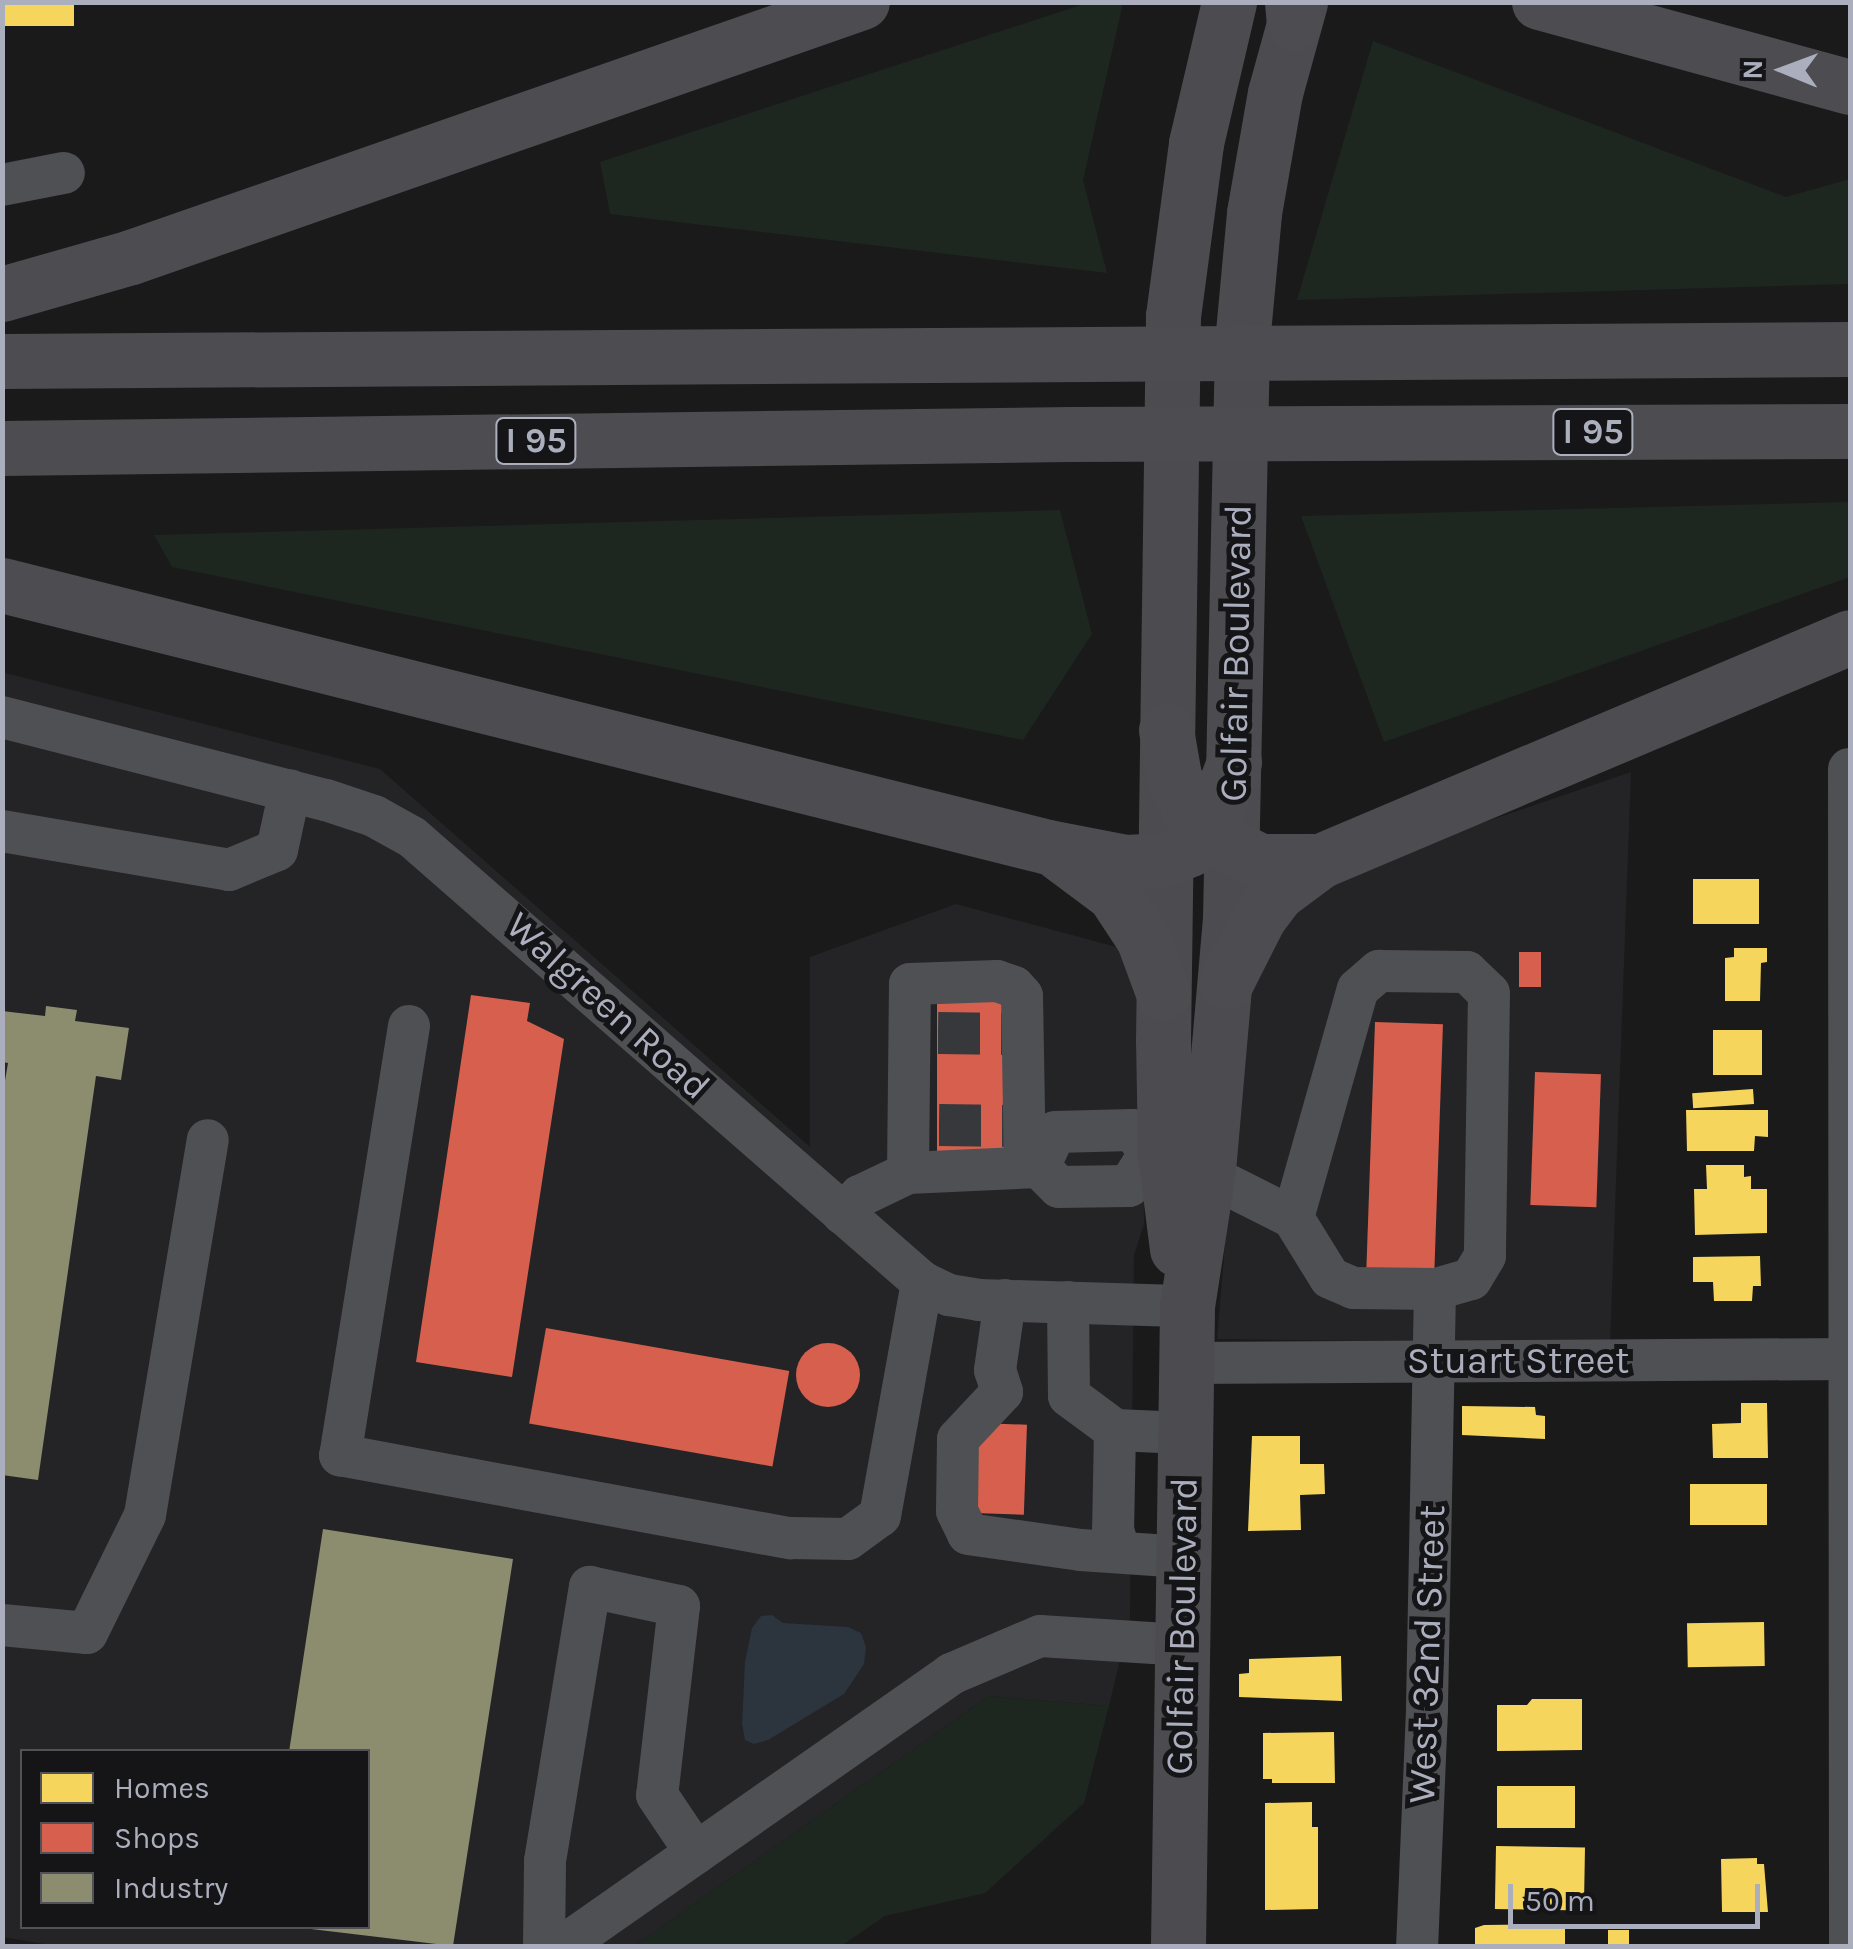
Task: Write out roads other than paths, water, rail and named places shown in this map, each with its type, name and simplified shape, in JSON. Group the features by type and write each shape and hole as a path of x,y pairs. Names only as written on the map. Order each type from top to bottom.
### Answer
{"highway":[{"path":"2,294 131,258 862,2"},
{"path":"1539,2 1850,87"},
{"name":"I 95","path":"2,361 1068,351 1850,349"},
{"name":"I 95","path":"2,448 1070,434 1850,431"},
{"path":"2,584 1048,847 1134,864 1201,847 1260,861 1320,862"},
{"path":"1226,982 1259,917 1277,893 1320,862 1850,637"},
{"path":"1201,847 1234,762"},
{"path":"1048,847 1084,868 1114,894 1143,938 1163,992"}],"main road":[{"name":"Golfair Boulevard","path":"1180,1170 1226,982 1201,847 1166,730 1178,255 1196,142 1229,2"},
{"name":"Golfair Boulevard","path":"1234,762 1247,276 1272,109 1295,9"},
{"name":"Golfair Boulevard","path":"1178,1946 1187,1306 1180,1170 1163,992 1201,847"}],"street":[{"path":"2,185 64,173"},
{"name":"Walgreen Road","path":"2,718 290,790 374,816 440,858 922,1282 949,1295 1004,1300 1187,1306"},
{"path":"1849,770 1850,1946"},
{"path":"2,831 229,870 277,850 290,790"},
{"path":"843,1214 860,1196 908,1173 1025,1146 1054,1132 1132,1130 1180,1170 1294,1218 1330,1278 1354,1288 1435,1289 1472,1279 1485,1256 1490,993 1467,972 1378,971 1358,989 1294,1218"},
{"path":"908,1173 924,1125 924,1034 910,984 996,982 1014,987 1022,996 1017,1034 1025,1146 1059,1187 1129,1186 1180,1170"},
{"path":"408,1026 340,1455 790,1538 848,1539 880,1516 922,1282"},
{"path":"2,1625 87,1633 145,1515 208,1140"},
{"name":"West 32nd Street","path":"1416,1946 1427,1710 1435,1289"},
{"path":"1002,1392 995,1370 1004,1300"},
{"path":"1068,1302 1068,1396"},
{"name":"Stuart Street","path":"1186,1363 1850,1359"},
{"path":"1002,1392 1034,1400 1068,1396 1115,1430 1185,1433"},
{"path":"1002,1392 958,1440 957,1512 968,1534 1081,1550 1183,1557"},
{"path":"1115,1430 1113,1530 1119,1550"},
{"path":"544,1946 545,1861 590,1587 678,1606 657,1795 696,1853"},
{"path":"563,1946 951,1674 1040,1636 1182,1645"}],"tunnel":[{"path":"938,1033 1011,1034"},
{"path":"939,1125 1012,1126"}]}
